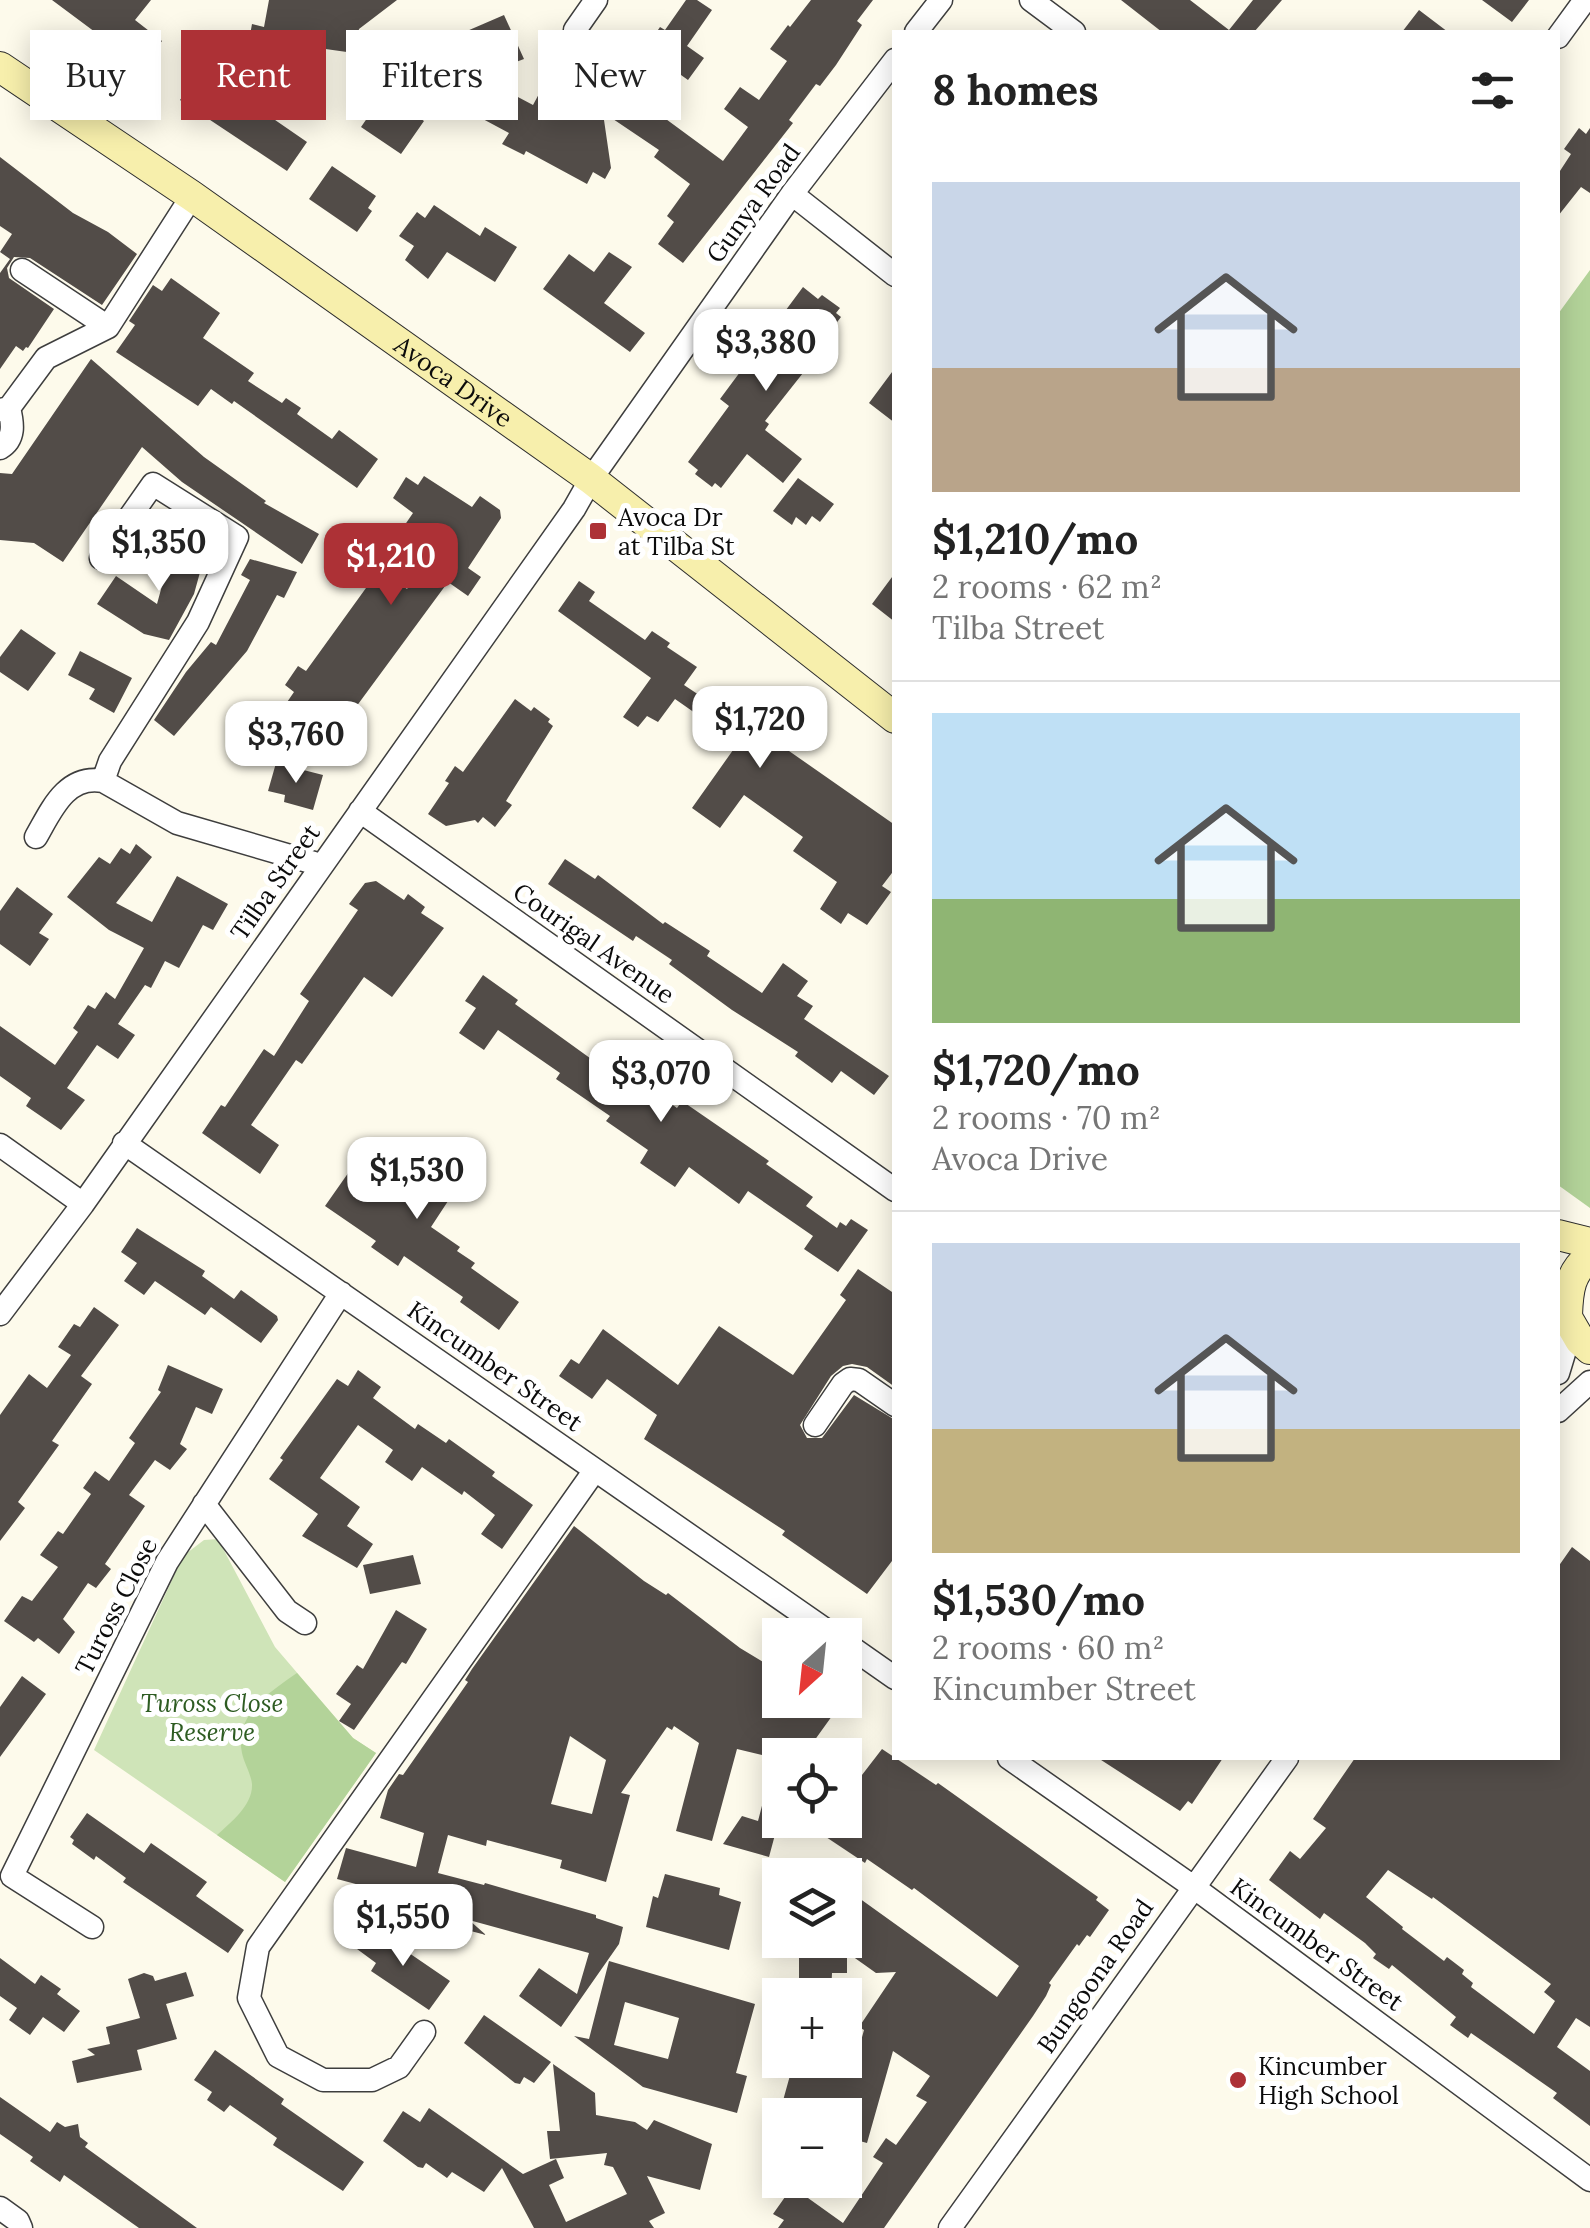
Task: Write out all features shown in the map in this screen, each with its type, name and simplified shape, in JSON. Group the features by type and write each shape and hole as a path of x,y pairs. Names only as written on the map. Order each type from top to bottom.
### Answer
{"main road":[{"name":"Avoca Drive","path":"0,67 192,196 590,479 892,716"},
{"path":"1560,1236 1590,1244"},
{"path":"1572,1323 1568,1288 1572,1276 1590,1256"}],"street":[{"path":"576,30 596,0"},
{"path":"918,30 942,0"},
{"path":"1031,0 1071,30"},
{"path":"1560,33 1585,0"},
{"name":"Gunya Road","path":"590,479 792,194 892,64"},
{"path":"792,194 892,273"},
{"path":"0,448 10,438 13,426 5,409 46,358 108,328 192,196"},
{"path":"22,270 108,328"},
{"name":"Tilba Street","path":"0,1314 83,1204 574,509 590,479"},
{"path":"101,558 154,484 236,538 198,622 110,761 103,780"},
{"path":"36,837 67,790 92,778 103,780 177,824 321,864"},
{"name":"Courigal Avenue","path":"360,811 892,1188"},
{"name":"Kincumber Street","path":"124,1143 808,1618"},
{"path":"0,1144 83,1204"},
{"name":"Tuross Close","path":"92,1928 12,1876 167,1562 341,1293"},
{"path":"1560,1366 1572,1323"},
{"path":"815,1425 850,1379 859,1380 892,1403"},
{"path":"1560,1409 1590,1382"},
{"path":"424,2032 400,2067 372,2080 323,2080 278,2056 248,1998 258,1947 595,1470"},
{"path":"204,1504 286,1611 305,1623"},
{"path":"862,1655 892,1676"},
{"name":"Kincumber Street","path":"1012,1760 1192,1886 1590,2180"},
{"name":"Bungoona Road","path":"950,2228 1286,1760"},
{"path":"0,2208 18,2221 20,2228"}],"green space":[{"path":"1590,270 1590,1208 1560,1186 1560,311"},
{"name":"Tuross Close Reserve","path":"218,1539 275,1647 353,1738 376,1753 285,1882 94,1750 183,1556 204,1540"},
{"path":"297,1673 353,1738 376,1753 285,1882 217,1835 240,1812 251,1792 242,1753 243,1727 256,1705"}],"building":[{"path":"52,0 151,0 135,20 148,30 92,30"},
{"path":"269,0 397,0 359,30 346,30 346,52 326,49 326,30 251,30 252,24 264,27"},
{"path":"686,0 697,0 712,10 687,46 704,58 688,80 681,75 681,30 665,30"},
{"path":"811,0 873,0 857,21 862,25 836,65 820,86 816,84 789,120 793,123 683,263 658,244 674,222 667,216 690,184 654,157 659,150 614,120 667,120 723,161 748,127 724,109 740,87 759,100 787,61 770,49"},
{"path":"1121,0 1190,0 1229,30 1159,30"},
{"path":"1253,0 1282,0 1256,30 1229,30"},
{"path":"1482,0 1529,0 1512,22"},
{"path":"1419,10 1445,30 1404,30"},
{"path":"504,15 511,30 469,30"},
{"path":"538,96 538,120 604,120 611,168 605,179 593,172 587,184 526,151 524,155 502,144 509,133 485,120 518,120 518,97 533,105"},
{"path":"210,120 275,120 307,142 287,171"},
{"path":"366,120 424,121 401,154 361,127"},
{"path":"1579,128 1586,134 1590,128 1590,193 1581,187 1560,213 1560,171 1571,154 1564,149"},
{"path":"0,157 73,213 137,254 102,305 30,258 14,257 7,268 9,278 54,309 28,348 23,351 16,346 0,369 0,273 10,259 0,252 12,234 0,226"},
{"path":"332,166 376,196 368,208 372,211 357,232 309,199"},
{"path":"434,205 480,236 485,227 517,247 495,282 447,252 428,279 405,260 414,246 399,236 417,212 425,218"},
{"path":"609,252 632,267 604,303 645,333 630,352 543,289 569,254 594,272"},
{"path":"171,278 220,313 203,338 254,373 248,381 282,403 286,398 301,408 297,414 332,439 339,430 378,459 357,488 234,401 232,404 211,389 198,406 116,352 135,325 129,321 153,285 162,291"},
{"path":"803,287 818,299 822,295 840,308 836,313 841,317 815,351 818,354 765,421 769,424 765,430 802,459 783,483 747,454 721,488 715,483 712,487 695,474 698,470 688,462 729,406 720,399"},
{"path":"91,359 204,457 264,503 319,534 302,564 182,482 142,447 63,562 34,543 0,540 0,473 12,474"},
{"path":"892,372 892,421 869,403"},
{"path":"424,476 472,507 480,496 500,510 501,518 468,568 481,577 468,596 448,582 328,745 281,711 294,692 285,685 298,666 306,671 379,570 407,589 433,556 402,529 413,513 393,498 406,477 418,485"},
{"path":"798,478 834,504 820,522 812,516 806,525 796,517 792,525 773,511"},
{"path":"175,538 207,547 194,594 169,640 144,634 97,604 116,576 157,604"},
{"path":"250,559 297,572 284,598 277,595 247,651 174,736 154,720 186,672 211,642 216,645 250,580 241,575"},
{"path":"892,577 892,620 872,604"},
{"path":"579,581 595,592 589,601 645,640 652,631 670,643 667,647 697,667 684,685 717,707 729,690 787,731 779,744 892,823 892,873 882,886 891,892 867,925 848,913 841,924 820,909 837,882 793,851 803,837 744,795 720,828 692,808 738,743 675,699 658,722 647,716 638,727 623,717 651,678 558,611"},
{"path":"21,629 56,653 28,691 0,672 0,657"},
{"path":"80,651 132,678 114,713 89,699 95,689 68,675"},
{"path":"515,699 531,711 534,707 553,726 506,801 512,805 495,827 483,817 478,823 475,820 446,826 428,814 449,783 445,781 455,766 463,772"},
{"path":"276,763 323,775 313,810 284,802 285,795 268,791"},
{"path":"136,844 152,857 116,903 152,922 177,876 228,904 213,930 203,925 179,968 165,961 151,988 145,985 118,1024 135,1035 118,1059 97,1045 67,1088 85,1100 61,1130 26,1106 31,1098 0,1076 0,1026 55,1065 78,1032 73,1028 88,1005 95,1009 106,992 115,999 144,948 109,930 67,897 99,857 110,864 121,848 130,854"},
{"path":"565,859 595,879 598,875 663,924 710,951 707,956 762,993 783,963 808,981 797,996 813,1006 804,1019 889,1076 874,1095 841,1071 832,1083 795,1056 798,1052 669,964 672,960 636,936 633,941 548,884"},
{"path":"376,881 404,900 408,894 425,907 421,913 444,928 392,997 364,977 302,1064 296,1060 251,1125 279,1145 260,1174 202,1133 221,1105 225,1107 264,1049 274,1056 309,1001 300,994 358,910 349,904 365,883"},
{"path":"17,887 53,914 39,933 49,939 30,966 0,944 0,911"},
{"path":"483,975 518,1000 515,1004 637,1092 643,1084 677,1108 682,1101 769,1161 766,1164 813,1197 806,1206 837,1228 840,1222 846,1226 851,1219 868,1230 838,1272 804,1249 813,1236 748,1191 739,1204 689,1167 675,1187 640,1163 648,1150 606,1121 610,1116 556,1079 560,1073 498,1030 484,1050 459,1033 476,1008 465,1001"},
{"path":"441,1138 472,1160 431,1227 460,1247 457,1251 475,1263 471,1268 519,1302 499,1330 460,1302 463,1297 404,1256 398,1266 371,1247 376,1241 325,1206 370,1142 416,1175"},
{"path":"137,1228 205,1271 202,1276 234,1299 241,1290 277,1316 261,1343 211,1307 205,1315 155,1281 144,1295 124,1281 137,1263 121,1252"},
{"path":"858,1269 892,1292 892,1385 867,1367 843,1366 831,1376 800,1425 807,1438 822,1438 854,1395 892,1418 892,1561 867,1594 782,1535 785,1531 644,1439 657,1415 607,1379 592,1399 559,1376 571,1359 579,1364 603,1329 678,1385 719,1326 793,1375 846,1300 840,1295"},
{"path":"94,1307 119,1325 81,1376 92,1384 52,1441 59,1445 18,1502 25,1508 0,1541 0,1415 29,1374 47,1388 71,1355 58,1347 74,1324 80,1327"},
{"path":"168,1365 223,1389 212,1414 196,1407 180,1444 187,1449 170,1470 155,1460 129,1495 145,1506 105,1564 111,1569 96,1588 88,1583 63,1619 75,1632 59,1654 4,1621 22,1596 32,1601 58,1567 40,1555 58,1531 63,1534 91,1494 83,1488 95,1471 109,1481 135,1443 129,1438 161,1392 158,1390"},
{"path":"358,1370 381,1387 373,1398 415,1429 418,1424 446,1443 449,1439 533,1505 502,1549 481,1534 495,1515 464,1491 462,1495 422,1467 412,1481 385,1462 393,1450 358,1425 320,1478 360,1507 347,1526 373,1544 357,1568 302,1536 318,1514 269,1479 337,1379 348,1386"},
{"path":"574,1526 644,1581 668,1593 762,1661 762,1718 831,1718 816,1738 762,1738 762,1755 737,1749 712,1841 676,1831 699,1743 674,1726 672,1730 667,1727 621,1793 630,1795 606,1882 560,1868 562,1860 487,1840 486,1846 448,1835 438,1873 596,1915 623,1927 619,1944 561,2027 519,1996 539,1968 577,1994 589,1953 469,1920 486,1935 409,1915 412,1899 337,1879 346,1848 416,1867 424,1833 380,1818 388,1790 399,1774 403,1775 468,1682 465,1680","holes":["570,1736 606,1760 592,1814 551,1804"]},
{"path":"1572,1547 1590,1561 1590,2027 1576,2018 1557,2047 1590,2071 1590,2126 1553,2098 1557,2093 1471,2033 1468,2038 1450,2025 1456,2017 1392,1965 1389,1969 1373,1958 1376,1954 1365,1943 1324,1913 1320,1919 1269,1880 1290,1851 1300,1859 1326,1828 1313,1819 1354,1760 1560,1760 1560,1564","holes":["1388,1870 1433,1897 1551,1984 1544,1992 1555,2001 1534,2034 1471,1987 1473,1983 1462,1974 1464,1970 1447,1957 1444,1961 1366,1897"]},
{"path":"413,1555 421,1584 370,1594 363,1565"},
{"path":"396,1610 427,1629 406,1664 402,1662 354,1730 339,1721 351,1704 336,1694 357,1665 363,1669"},
{"path":"22,1676 46,1694 0,1757 0,1707"},
{"path":"882,1749 892,1760 938,1783 1098,1897 1096,1900 1109,1910 1090,1937 1087,1935 1077,1944 1049,1983 1033,2016 884,2228 778,2228 784,2220 773,2214 784,2198 808,2198 843,2223 883,2163 873,2157 886,2138 896,2145 927,2102 916,2096 930,2076 893,2051 867,2143 862,2142 862,2098 784,2098 789,2078 862,2078 862,2023 896,1972 876,1973 855,1958 862,1958 862,1900 997,1997 1019,1966 914,1888 867,1859 865,1863 828,1838 862,1838 862,1775"},
{"path":"1101,1760 1222,1760 1192,1804 1188,1801 1180,1811"},
{"path":"762,1806 762,1838 774,1838 769,1857 723,1844 742,1816 758,1821"},
{"path":"87,1813 144,1853 151,1843 207,1882 196,1896 244,1930 228,1953 123,1882 126,1878 96,1856 94,1860 72,1844 74,1840 70,1837"},
{"path":"665,1874 720,1888 719,1895 741,1902 729,1950 646,1927 653,1896 658,1898"},
{"path":"371,1927 450,1981 429,2010 371,1971 376,1963 357,1949"},
{"path":"0,1958 35,1984 41,1975 61,1989 57,1994 80,2011 64,2032 43,2017 30,2035 9,2020 17,2008 0,1996"},
{"path":"799,1958 847,1958 847,1973 832,1973 832,1978 799,1978"},
{"path":"609,1961 755,2004 736,2073 747,2076 737,2113 643,2087 574,2036 589,2039","holes":["625,2002 679,2018 668,2059 614,2045"]},
{"path":"186,1972 194,1996 166,2004 177,2039 137,2050 142,2070 77,2083 72,2061 95,2055 87,2049 110,2044 106,2027 140,2018 128,1979 144,1973 155,1981"},
{"path":"484,2015 551,2062 534,2083 524,2077 520,2084 515,2083 464,2043"},
{"path":"215,2050 284,2099 281,2104 364,2162 343,2191 273,2145 277,2138 230,2105 224,2112 207,2100 212,2092 194,2080"},
{"path":"553,2064 595,2093 596,2115 635,2122 647,2130 654,2120 712,2144 700,2190 647,2176 665,2213 649,2221 654,2228 534,2228 502,2168 484,2192 452,2172 447,2178 426,2163 423,2168 418,2167 383,2141 403,2111 420,2122 429,2108 523,2174 556,2159 564,2178 549,2185 566,2222 627,2194 613,2167 604,2165 607,2153 550,2159 547,2131 560,2131"},
{"path":"0,2097 50,2132 57,2122 65,2127 78,2124 80,2137 88,2143 85,2147 197,2228 139,2228 64,2175 60,2182 0,2134"}],"place":[{"name":"Avoca Dr at Tilba St","path":"598,531"},
{"name":"Kincumber High School","path":"1238,2080"}]}
